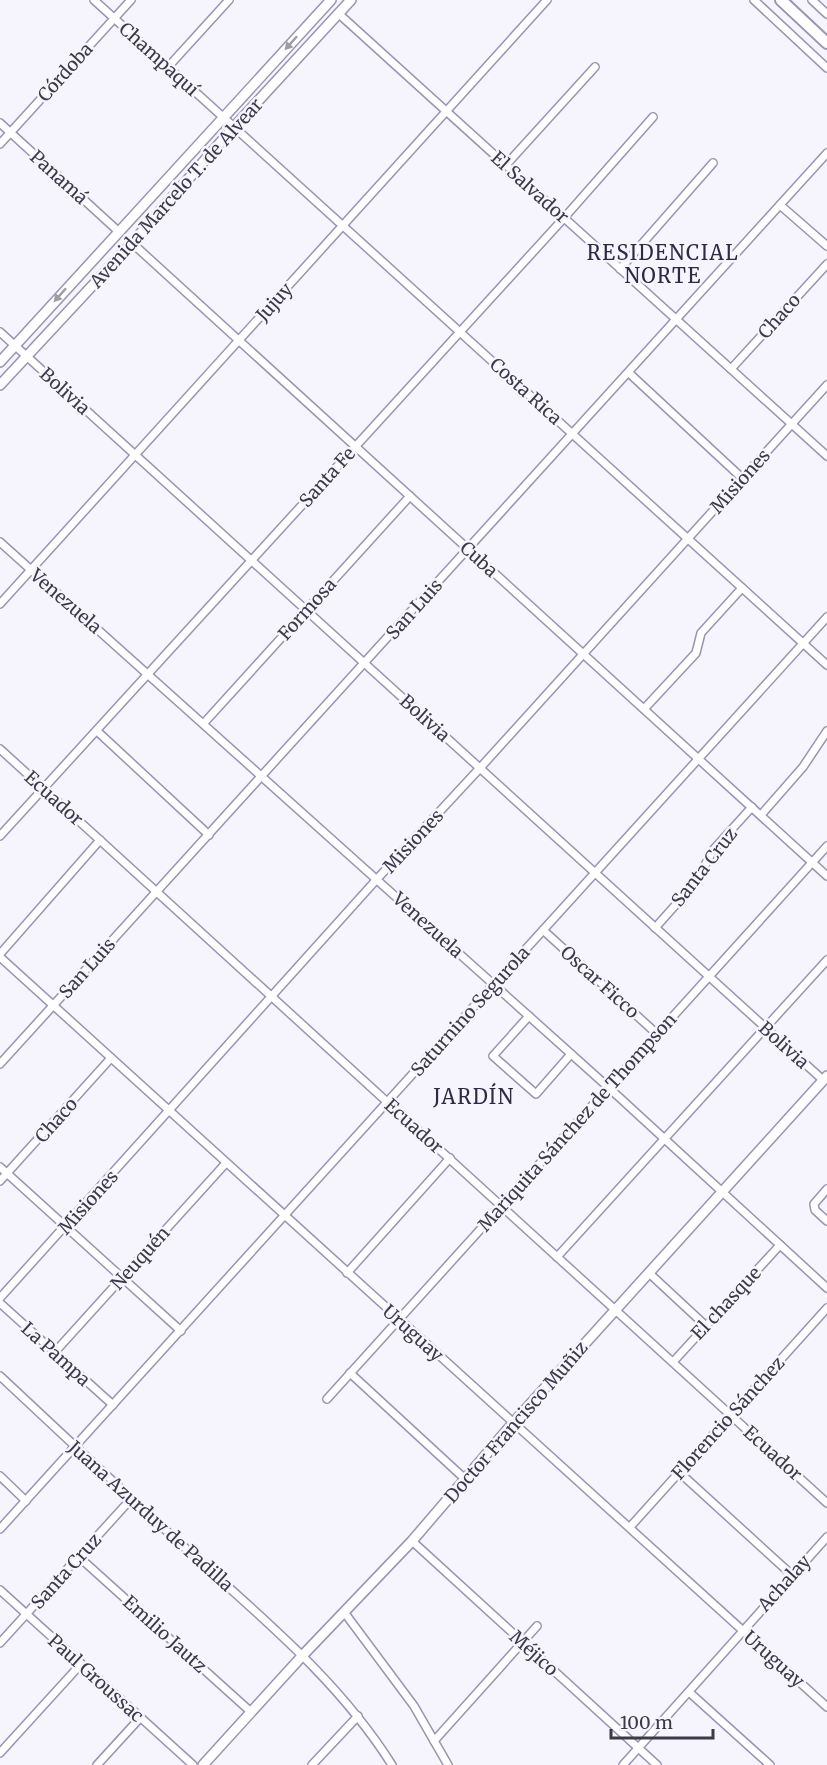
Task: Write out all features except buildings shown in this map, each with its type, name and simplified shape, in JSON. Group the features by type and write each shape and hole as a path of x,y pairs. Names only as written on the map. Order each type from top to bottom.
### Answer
{"highway":[{"path":"783,1 827,43"}],"main road":[{"name":"Avenida Marcelo T. de Alvear","path":"0,362 330,0"},
{"name":"Avenida Marcelo T. de Alvear","path":"0,385 132,243 234,127 351,0"},
{"name":"Doctor Francisco Muñiz","path":"203,1765 303,1655 412,1541 514,1422 825,1078"}],"street":[{"name":"Champaquí","path":"94,0 223,118"},
{"name":"Córdoba","path":"0,144 131,0"},
{"path":"168,67 229,0"},
{"name":"Jujuy","path":"0,604 547,0"},
{"path":"754,0 827,68"},
{"path":"812,0 827,14"},
{"name":"El Salvador","path":"339,14 827,456"},
{"path":"506,165 595,67"},
{"name":"Santa Fe","path":"0,836 564,218 652,117"},
{"name":"Costa Rica","path":"223,118 827,665"},
{"name":"Panamá","path":"0,123 118,231"},
{"name":"San Luis","path":"0,1064 827,153"},
{"path":"620,269 713,163"},
{"path":"780,206 827,246"},
{"name":"Cuba","path":"132,243 827,876"},
{"name":"Chaco","path":"731,369 827,264"},
{"name":"Bolivia","path":"0,332 765,1028 825,1078"},
{"path":"629,373 742,478"},
{"name":"Misiones","path":"0,1298 170,1112 377,879 827,385"},
{"name":"Formosa","path":"204,723 410,496"},
{"name":"Venezuela","path":"0,542 204,723 827,1287"},
{"path":"644,709 696,653 701,633 742,588"},
{"name":"Saturnino Segurola","path":"0,1529 827,617"},
{"path":"97,731 209,835"},
{"path":"761,815 803,767 827,731"},
{"name":"Ecuador","path":"0,749 827,1503"},
{"name":"Santa Cruz","path":"655,928 696,882 713,850 752,807"},
{"path":"0,956 100,840"},
{"name":"Mariquita Sánchez de Thompson","path":"327,1399 827,846"},
{"name":"Oscar Ficco","path":"543,930 657,1034"},
{"name":"Uruguay","path":"0,956 398,1320 514,1422 827,1707"},
{"path":"557,1257 827,960"},
{"path":"529,1016 493,1056 536,1094 571,1054"},
{"name":"Chaco","path":"0,1181 111,1058"},
{"path":"347,1273 450,1158"},
{"name":"Neuquén","path":"54,1353 226,1163"},
{"path":"0,1167 181,1331"},
{"path":"827,1189 814,1204 815,1210 827,1221"},
{"name":"El chasque","path":"673,1362 780,1245"},
{"path":"649,1273 706,1326"},
{"name":"La Pampa","path":"0,1303 113,1405"},
{"name":"Florencio Sánchez","path":"630,1527 827,1308"},
{"path":"350,1373 465,1479"},
{"name":"Juana Azurduy de Padilla","path":"0,1376 303,1655 358,1716 392,1765"},
{"path":"679,1473 792,1575"},
{"path":"0,1476 26,1501"},
{"name":"Santa Cruz","path":"0,1643 131,1499"},
{"name":"Achalay","path":"623,1765 827,1537"},
{"name":"Méjico","path":"412,1541 657,1765"},
{"name":"Emilio Jautz","path":"79,1557 251,1712"},
{"name":"Paul Groussac","path":"0,1590 193,1765"},
{"path":"344,1612 414,1706 448,1765"},
{"path":"434,1741 537,1626"},
{"path":"0,1753 81,1664"},
{"path":"689,1692 770,1765"},
{"path":"312,1765 358,1716"},
{"path":"98,1765 140,1718"}],"district":[{"name":"RESIDENCIAL NORTE","path":"663,264"},
{"name":"JARDÍN","path":"474,1096"}]}
